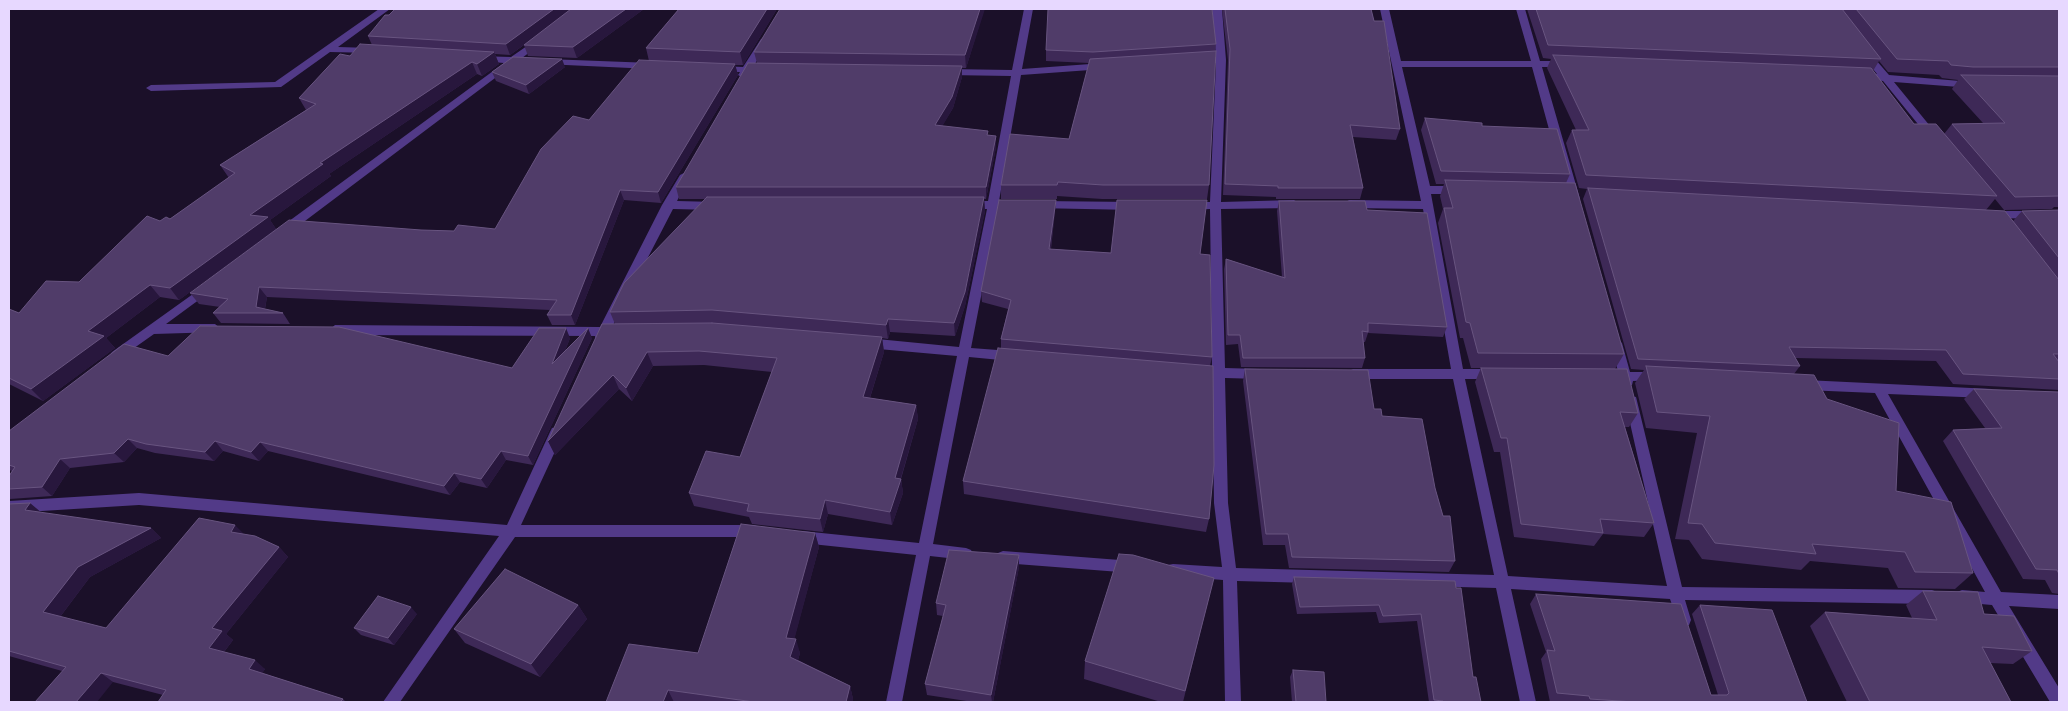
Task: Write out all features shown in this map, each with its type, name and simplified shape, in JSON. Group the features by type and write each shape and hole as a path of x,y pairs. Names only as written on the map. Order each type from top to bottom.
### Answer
{"street":[{"path":"151,88 277,85 385,9"},
{"path":"894,702 993,205 1015,73 1028,9"},
{"path":"1217,9 1221,60 1215,206 1221,502 1230,574 1232,702"},
{"path":"1384,9 1398,64 1425,190 1426,205 1458,374 1528,702"},
{"path":"1521,9 1578,211"},
{"path":"272,239 551,32"},
{"path":"737,86 769,32"},
{"path":"1860,47 1939,143"},
{"path":"329,49 387,52"},
{"path":"464,57 659,66"},
{"path":"1192,61 1221,60"},
{"path":"1398,64 1576,64"},
{"path":"936,72 1015,73 1115,66"},
{"path":"708,68 776,70"},
{"path":"1854,76 1982,85"},
{"path":"595,350 668,205 693,162"},
{"path":"1425,190 1464,190"},
{"path":"1988,201 2003,219"},
{"path":"1176,206 1304,204"},
{"path":"1342,204 1426,205"},
{"path":"668,205 730,206"},
{"path":"954,205 1147,206"},
{"path":"1980,214 2003,219 2059,216"},
{"path":"104,364 216,281"},
{"path":"152,328 231,329"},
{"path":"319,330 632,332"},
{"path":"1612,330 1626,376 1676,593 1687,629"},
{"path":"854,342 1022,357"},
{"path":"1180,370 1219,374 1269,374"},
{"path":"1339,374 1508,374"},
{"path":"1596,375 1664,378"},
{"path":"1791,385 2002,394"},
{"path":"1879,390 1996,598 2059,702"},
{"path":"391,702 510,531 561,423"},
{"path":"9,507 139,500 510,531 746,530 766,533"},
{"path":"786,535 923,551 1230,574 1503,582 1676,593 1996,598 2059,602"}],"building":[{"path":"395,9 554,9 506,44 368,36 385,15 389,15"},
{"path":"571,9 626,9 573,47 524,45"},
{"path":"679,9 767,9 740,52 646,48"},
{"path":"780,9 980,9 965,55 754,52"},
{"path":"1048,9 1212,9 1216,44 1093,52 1046,50"},
{"path":"1225,9 1371,9 1374,21 1384,21 1400,129 1350,125 1363,188 1278,188 1278,186 1225,184 1230,49"},
{"path":"1536,9 1842,9 1881,59 1548,45"},
{"path":"1856,9 2059,9 2059,67 1973,67 1951,65 1948,61 1897,59"},
{"path":"360,44 494,52 477,64 472,62 320,163 323,164 250,215 268,217 170,288 150,285 88,331 104,336 31,389 9,378 9,309 19,313 46,281 79,282 147,216 160,221 166,217 170,219 235,173 220,165 316,104 299,98 340,54 350,56"},
{"path":"1216,51 1209,185 1103,185 1058,182 1057,185 1001,185 1010,134 1069,139 1090,59"},
{"path":"1553,55 1871,68 1914,124 1936,124 1997,196 1586,175 1572,130 1589,130"},
{"path":"513,57 562,59 526,85 492,72"},
{"path":"639,60 735,64 658,192 620,190 571,315 547,315 557,300 259,287 256,307 283,313 213,313 228,299 190,293 289,220 421,230 454,231 458,225 495,229 541,149 573,116 589,120"},
{"path":"748,63 962,66 952,97 935,125 988,131 987,135 996,136 986,187 676,187"},
{"path":"1961,75 2059,76 2059,196 2015,197 1952,124 2005,123"},
{"path":"1425,118 1482,123 1482,126 1557,129 1570,174 1441,171"},
{"path":"1445,180 1575,183 1624,354 1478,353 1470,323 1466,322 1444,208 1453,208"},
{"path":"1588,188 2005,211 2059,280 2059,354 2053,354 2059,362 2059,379 1963,374 1946,350 1789,347 1800,366 1638,359"},
{"path":"707,197 984,197 965,292 954,323 888,319 886,325 712,310 610,312 624,283"},
{"path":"999,200 1056,200 1049,249 1111,253 1117,200 1207,200 1200,254 1210,255 1212,357 1001,339 1011,300 981,291"},
{"path":"1279,201 1365,201 1367,210 1427,213 1447,327 1368,323 1368,332 1362,331 1365,358 1243,358 1240,335 1228,335 1226,259 1285,278"},
{"path":"2059,210 2059,258 2022,211"},
{"path":"712,323 882,337 863,397 916,405 895,478 901,479 890,512 825,500 820,519 747,511 749,504 689,493 706,451 740,457 777,358 699,351 647,352 626,388 613,375 548,441 602,324"},
{"path":"200,326 339,327 512,368 539,328 566,328 552,364 588,328 528,456 501,451 481,479 454,473 444,486 260,442 251,452 215,441 205,452 146,444 128,439 114,453 60,459 42,487 9,489 9,476 15,467 9,465 9,431 124,344 168,356"},
{"path":"998,348 1213,366 1214,465 1209,519 963,481"},
{"path":"1646,366 1814,375 1827,399 1899,423 1896,491 1951,502 1973,573 1915,572 1905,552 1812,544 1816,554 1715,543 1702,524 1688,523 1710,416 1657,412"},
{"path":"1481,368 1627,369 1638,413 1620,412 1654,523 1600,519 1603,533 1521,524 1507,438 1501,438"},
{"path":"1245,369 1368,370 1374,409 1381,409 1382,416 1422,419 1435,488 1443,516 1450,516 1455,561 1292,557 1288,534 1266,534"},
{"path":"1974,389 2059,392 2059,574 2057,570 2036,569 1953,430 2002,428"},
{"path":"30,503 25,510 151,528 78,567 43,612 106,628 199,518 235,525 231,532 255,536 279,547 212,628 222,631 209,648 255,660 249,669 343,699 340,702 158,702 166,690 101,673 76,702 35,702 66,667 9,651 9,504"},
{"path":"741,524 815,533 786,638 796,639 790,657 850,686 846,702 754,702 668,690 663,702 606,702 629,644 698,653"},
{"path":"949,550 1019,555 991,695 925,684 946,605 936,603"},
{"path":"1119,554 1133,555 1214,578 1185,691 1085,661"},
{"path":"505,569 578,605 531,664 454,629"},
{"path":"1294,577 1455,581 1456,588 1461,588 1473,677 1476,677 1481,702 1444,702 1434,700 1421,614 1383,616 1379,605 1300,607"},
{"path":"1923,591 1978,592 1984,614 2014,616 2032,651 1982,647 2011,702 1870,702 1825,612 1937,620"},
{"path":"1536,594 1681,604 1711,695 1727,695 1729,693 1700,605 1772,610 1807,702 1634,702 1590,699 1589,696 1557,693 1547,650 1555,651"},
{"path":"378,596 411,607 388,638 354,628"},
{"path":"1293,670 1324,672 1326,702 1296,702"}]}
